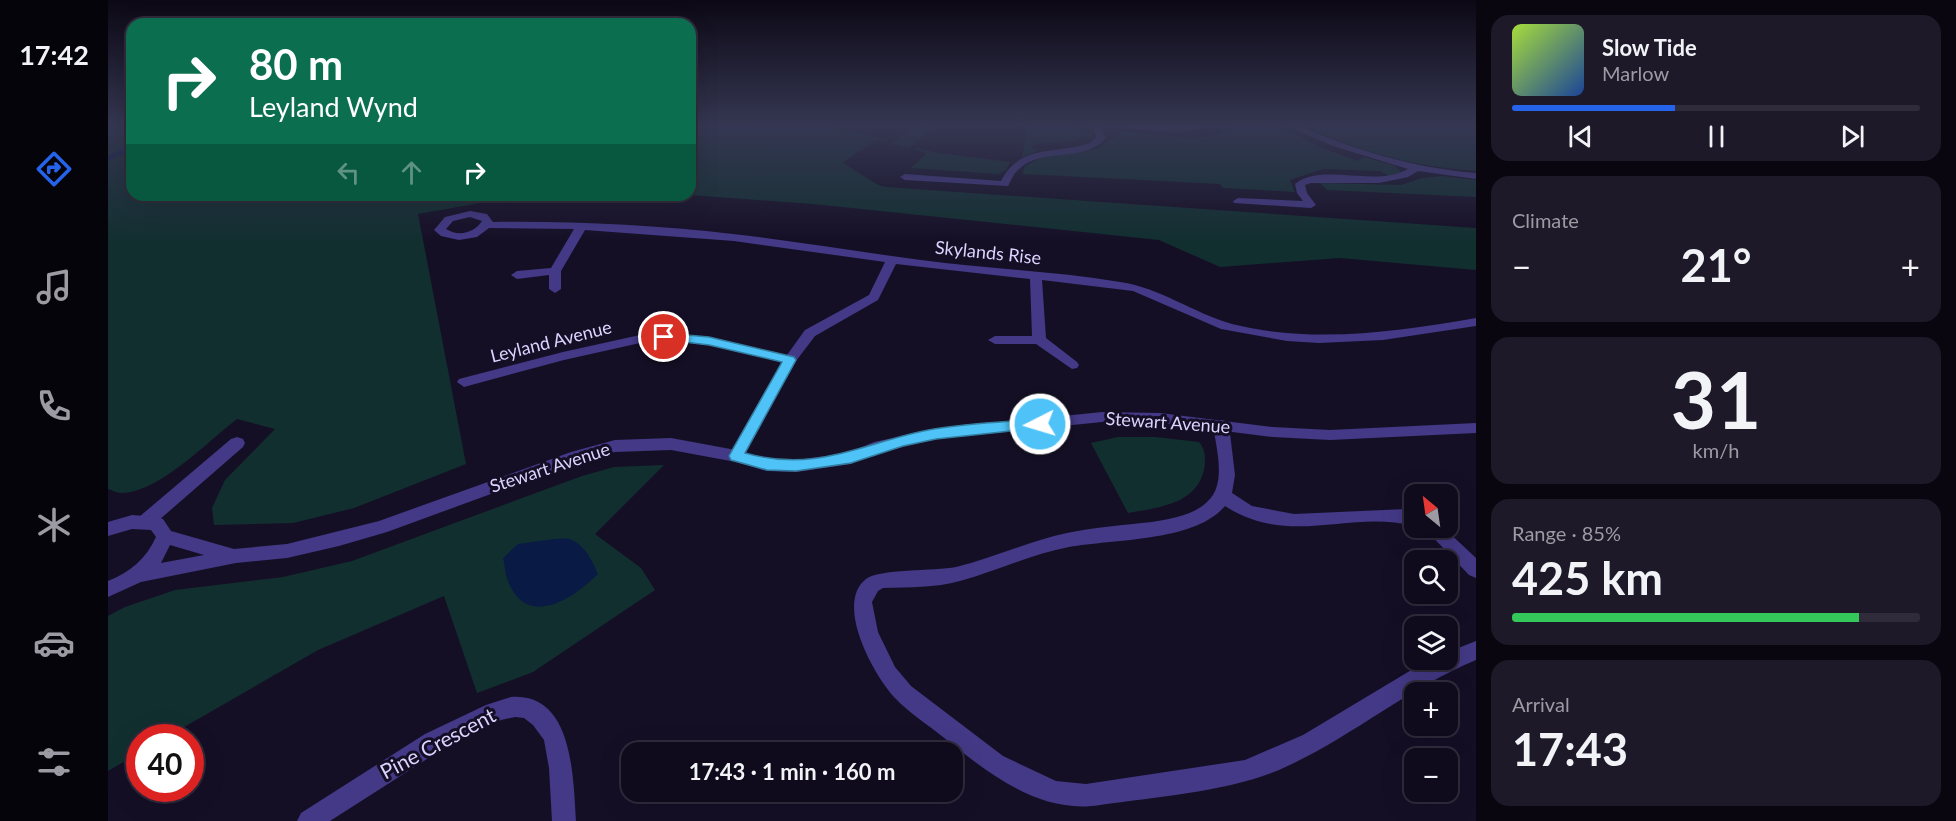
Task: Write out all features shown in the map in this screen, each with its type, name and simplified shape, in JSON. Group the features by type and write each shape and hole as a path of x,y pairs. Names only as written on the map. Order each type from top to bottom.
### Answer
{"street":[{"path":"906,177 1004,184 1007,175 1020,164"},
{"path":"1403,164 1476,176"},
{"path":"1238,201 1311,205 1302,193 1300,184 1309,180 1385,181 1406,176 1417,168"},
{"name":"Skylands Rise","path":"487,225 582,225 755,240 892,260 1140,288 1227,326 1272,334 1322,337 1396,336 1476,322"},
{"path":"555,289 555,271 582,225"},
{"path":"736,456 790,360 810,333 820,325 850,312 874,297 892,260"},
{"path":"517,275 555,271"},
{"path":"1036,276 1039,340"},
{"name":"Leyland Avenue","path":"464,382 563,356 640,339 664,337 709,341 790,360"},
{"path":"995,340 1039,340 1072,365"},
{"name":"Stewart Avenue","path":"138,575 236,556 287,551 360,533 576,456 615,446 671,444 736,456 767,465 796,466 851,458 901,441 936,434 1102,417 1134,416 1273,432 1330,435 1476,428"},
{"path":"1221,425 1227,475 1223,496 1212,509 1188,521 1164,527 1067,540 958,574 929,579 881,580 871,585 862,602 868,633 888,674 904,693 995,764 1028,782 1056,793 1086,796 1245,771 1273,762 1311,743 1435,667 1476,650"},
{"path":"109,527 130,522 145,522 237,443"},
{"path":"1223,496 1248,512 1294,521 1404,516"},
{"name":"Stewart Avenue","path":"145,522 157,524 165,536 236,556"},
{"path":"108,589 138,575 158,556 165,536"},
{"path":"1443,538 1476,570"},
{"name":"Pine Crescent","path":"309,821 405,758 459,728 510,706 528,709 544,720 554,737 560,765 564,821"}],"green space":[{"path":"108,164 126,164 126,201 487,201 418,214 466,464 354,508 293,523 214,525 212,508 225,480 275,429 237,419 182,464 151,485 136,491 121,493 108,489"},
{"path":"696,164 845,164 878,185 886,187 1476,228 1476,270 1340,258 1220,267 1159,240 813,204 696,195"},
{"path":"915,164 1009,164 1006,170 998,174 911,168"},
{"path":"1029,164 1389,164 1401,172 1391,177 1380,171 1323,169 1290,180 1295,192 1223,188 1220,184 1023,174 1024,167"},
{"path":"1423,164 1476,164 1476,171 1454,169"},
{"path":"1442,176 1476,180 1476,197 1327,190 1320,183 1401,185 1422,178"},
{"path":"1118,437 1155,437 1199,442 1204,450 1205,464 1196,488 1177,501 1128,513 1091,443"},
{"path":"664,465 595,534 641,568 655,590 533,672 477,693 444,596 318,650 189,724 126,724 126,761 108,771 108,616 125,607 175,590 283,577 352,561 582,476 614,467"}],"water":[{"path":"569,539 579,544 591,559 598,574 564,600 538,607 527,604 516,596 508,581 503,558 518,544"}],"route":[{"path":"664,337 709,341 790,360 736,456 767,465 796,466 826,463 851,458 874,448 936,434 1040,424"}]}
